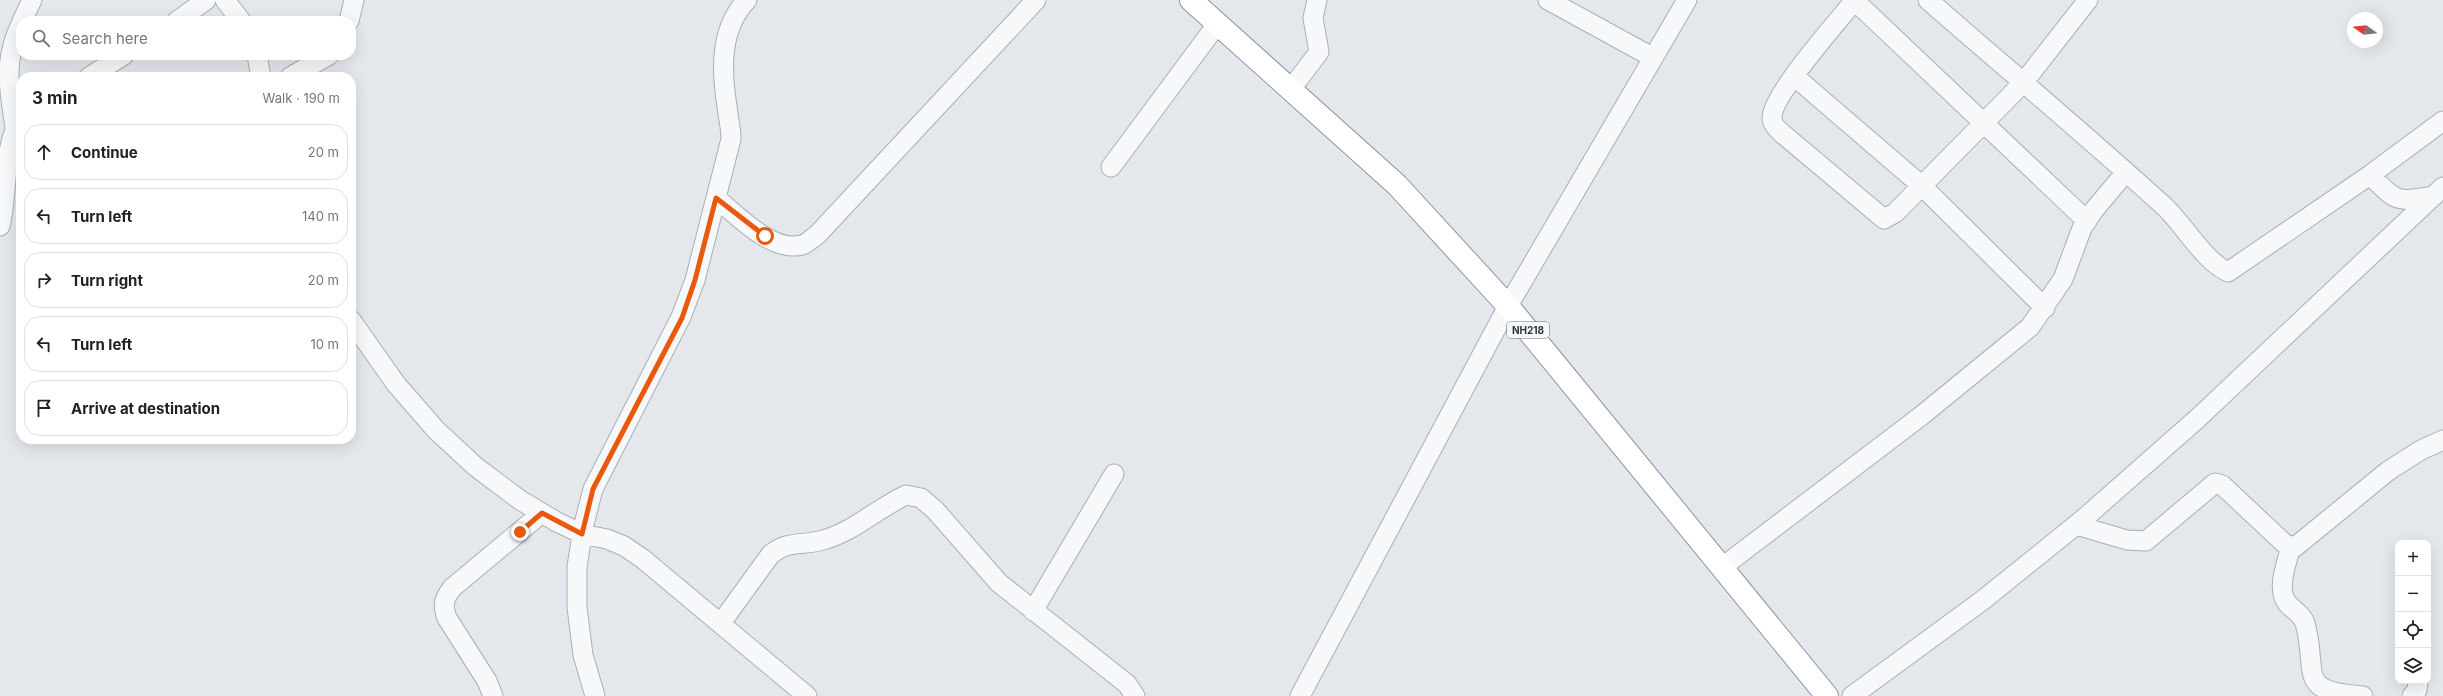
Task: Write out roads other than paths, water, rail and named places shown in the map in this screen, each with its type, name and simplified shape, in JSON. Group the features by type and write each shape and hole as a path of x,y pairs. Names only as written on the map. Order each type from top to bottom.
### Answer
{"highway":[{"name":"NH218","path":"1191,0 1397,186 1508,306 1826,696"}],"street":[{"path":"24,16 32,0"},
{"path":"184,16 206,0"},
{"path":"225,0 237,16"},
{"path":"350,16 354,0"},
{"path":"716,198 755,230 775,242 790,247 803,245 817,235 1036,0"},
{"path":"1291,89 1319,52 1313,18 1317,0"},
{"path":"1548,0 1652,57"},
{"path":"1300,696 1508,306 1652,57 1687,0"},
{"path":"2087,221 1985,122 1855,0 1794,76 1774,107 1772,118 1775,127 1784,136 1884,218 1895,213 1922,186 1985,122 2023,83 2088,0"},
{"path":"1928,0 2126,172 2174,216 2214,262 2228,272 2370,175 2443,121"},
{"path":"595,696 583,655 577,607 577,567 582,534 593,489 682,318 695,280 731,140 731,126 723,77 726,37 740,3"},
{"path":"1111,167 1218,23"},
{"path":"16,29 6,38 8,65 16,112"},
{"path":"97,72 116,60"},
{"path":"257,60 260,72"},
{"path":"299,72 320,60"},
{"path":"1794,76 1922,186 2045,308"},
{"path":"0,226 4,208 11,140 16,129"},
{"path":"1721,568 1921,416 2030,327 2045,308 2063,279 2072,253 2087,221 2094,210 2126,172"},
{"path":"2370,175 2395,198 2412,201 2440,194"},
{"path":"1852,696 1983,600 2076,525 2198,419 2440,194"},
{"path":"356,327 396,384 436,430 489,476 520,500 582,534 624,546 721,623 807,696"},
{"path":"2076,525 2127,540 2146,541 2215,484 2222,485 2285,544 2299,546 2388,471 2421,450 2443,440"},
{"path":"1033,611 1114,474"},
{"path":"721,623 770,554 781,546 822,540 840,534 906,495 921,498 935,510 999,582 1033,611 1127,684 1135,696"},
{"path":"493,696 487,681 447,618 443,608 445,598 452,588 542,513"},
{"path":"2291,546 2282,587 2282,594 2287,602 2301,615 2305,623 2311,676 2317,684 2325,690 2363,696"},
{"path":"2412,696 2417,690 2418,684"}]}
